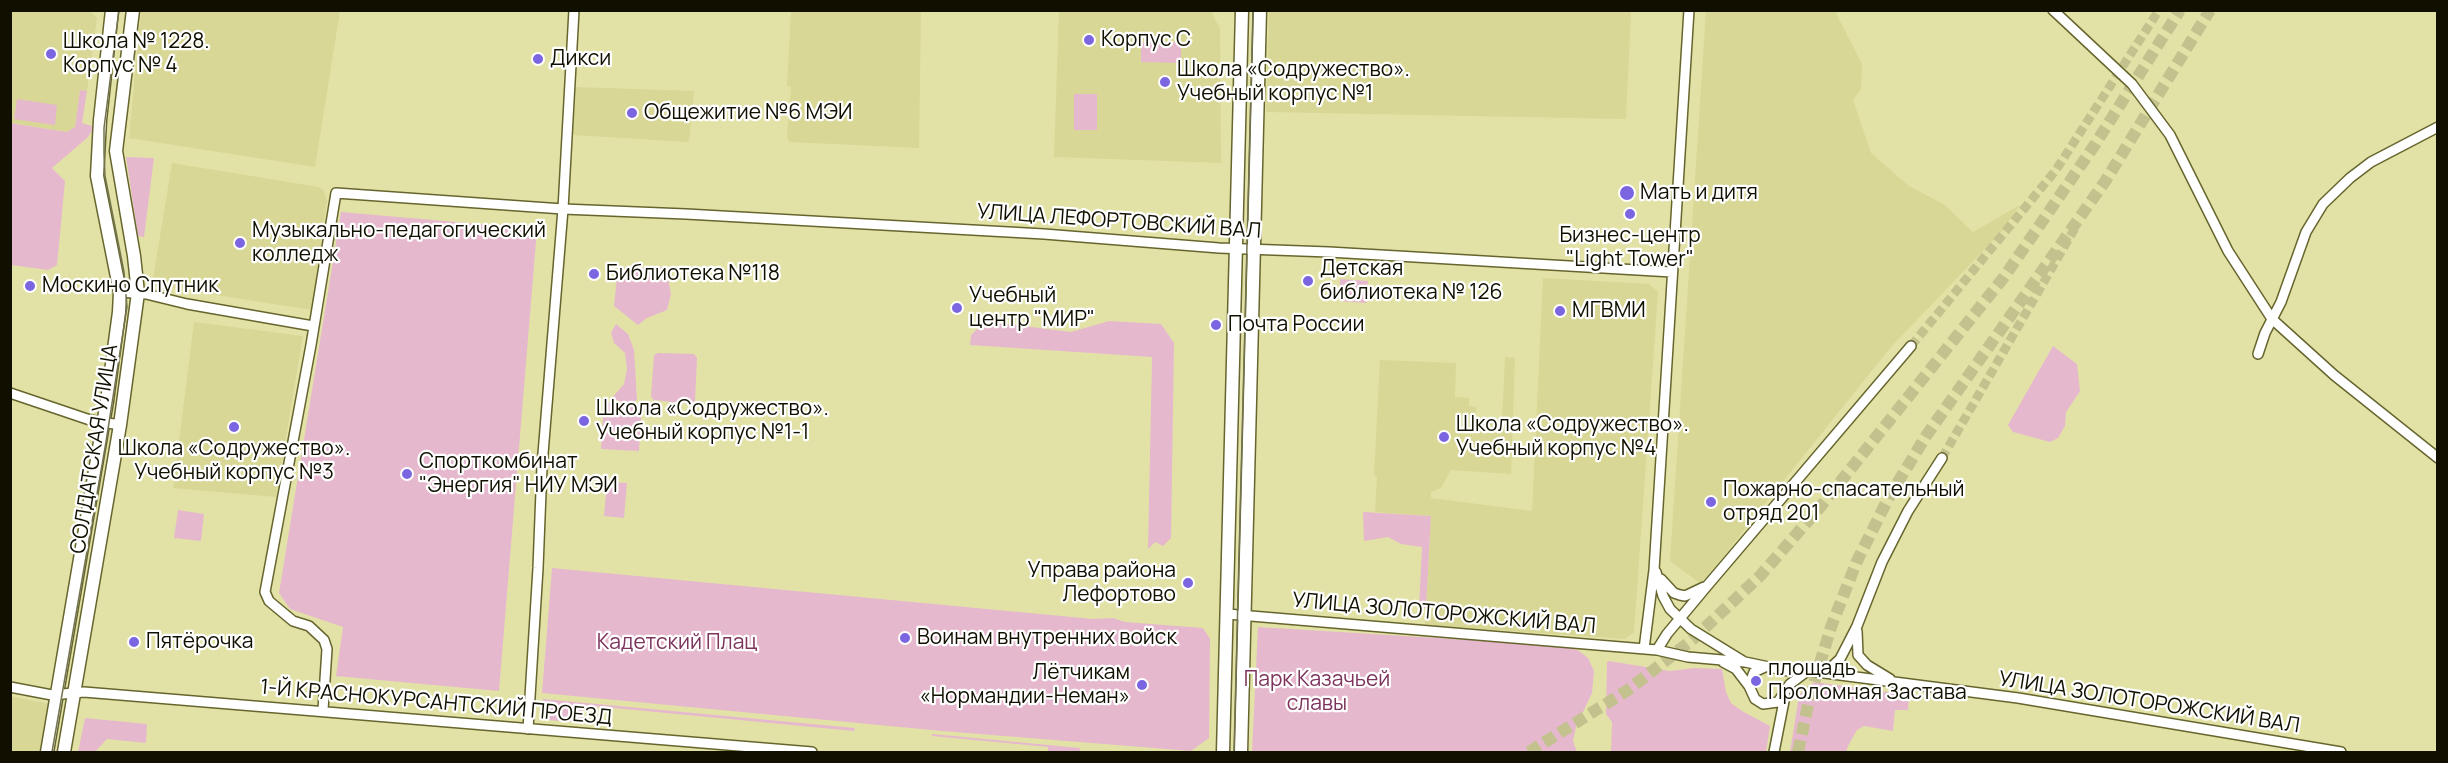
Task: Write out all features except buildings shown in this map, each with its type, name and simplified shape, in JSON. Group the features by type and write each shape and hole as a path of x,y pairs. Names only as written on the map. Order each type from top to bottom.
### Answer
{"main road":[{"name":"СОЛДАТСКАЯ УЛИЦА","path":"47,753 103,422 120,292 97,176 112,10"},
{"name":"СОЛДАТСКАЯ УЛИЦА","path":"64,753 120,424 138,293 116,151 133,10"},
{"path":"1223,753 1242,10"},
{"path":"1241,753 1260,10"}],"street":[{"path":"528,729 542,466 563,209 574,10"},
{"path":"1644,649 1654,567 1689,10"},
{"path":"2053,10 2132,84 2170,135 2228,251 2272,319 2334,375 2438,458"},
{"path":"2258,354 2281,302 2306,232 2323,204 2371,162 2438,127"},
{"name":"УЛИЦА ЛЕФОРТОВСКИЙ ВАЛ","path":"313,326 336,193 563,209 1044,234 1253,250 1329,252 1672,272"},
{"path":"120,292 138,293 313,326 265,592 269,601 285,615 293,621 309,626 324,640 327,650 323,711"},
{"path":"1774,753 1787,680 1773,668 1745,662 1688,657 1657,650 1680,618 1911,346"},
{"path":"10,393 90,420 120,424"},
{"path":"1825,673 1837,663 1857,626 1882,562 1908,511 1942,458"},
{"path":"1654,567 1667,587 1676,594 1685,596 1707,586"},
{"path":"1654,567 1663,596 1670,609 1691,629 1745,662"},
{"name":"УЛИЦА ЗОЛОТОРОЖСКИЙ ВАЛ","path":"1227,614 1657,650"},
{"path":"1857,626 1858,655 1867,664 1894,682"},
{"path":"1718,660 1736,669 1749,686 1755,699 1773,713 1778,726"},
{"path":"1749,686 1754,672 1773,668"},
{"name":"УЛИЦА ЗОЛОТОРОЖСКИЙ ВАЛ","path":"1773,668 2018,698 2341,753"},
{"path":"1764,704 1778,702 1795,679 1809,671"},
{"name":"1-Й КРАСНОКУРСАНТСКИЙ ПРОЕЗД","path":"10,687 57,695 74,692 323,711 812,753"}],"shaded area":[{"name":"Школа № 1228. Корпус № 4","path":"10,11 90,11 97,18 87,91 80,90 75,127 67,132 11,123"},
{"path":"141,11 340,11 315,167 129,138"},
{"path":"791,11 921,11 919,148 790,142 787,137 791,87 787,86"},
{"name":"Школа «Содружество». Учебный корпус №1","path":"1059,11 1215,11 1212,14 1220,28 1221,163 1054,157"},
{"path":"1269,11 1631,11 1626,119 1266,112"},
{"path":"1706,11 1835,11 1862,64 1861,89 1853,100 1871,153 1909,186 1945,205 1973,232 2020,205 2002,231 1890,348 1701,584 1670,561"},
{"path":"576,87 694,91 689,142 573,135"},
{"name":"Музыкально-педагогический колледж","path":"172,163 319,187 324,191 327,201 312,310 152,285"},
{"path":"1543,278 1649,284 1658,292 1634,632 1625,639 1425,625 1431,516 1375,512 1377,477 1374,476 1380,360 1456,363 1455,397 1469,398 1469,406 1476,407 1476,418 1502,419 1505,357 1515,358 1511,474 1451,470 1441,488 1431,492 1431,498 1532,511"},
{"name":"Школа «Содружество». Учебный корпус №3","path":"194,322 303,336 276,497 173,488"},
{"path":"10,696 49,704 40,752 11,752"}],"green space":[{"path":"1141,42 1181,42 1181,63 1141,62"},
{"path":"80,90 87,91 82,123 95,127 87,138 52,168 65,181 57,265 48,270 11,265 10,123 67,132 75,127"},
{"path":"1074,94 1097,94 1097,130 1074,130"},
{"path":"17,99 57,105 55,125 14,119"},
{"path":"126,157 154,158 144,237 138,236"},
{"name":"Спорткомбинат \"Энергия\" НИУ МЭИ","path":"341,212 537,229 499,691 336,676 343,627 290,609 279,593"},
{"path":"666,267 671,294 667,310 647,318 638,325 614,306 617,277 627,269"},
{"path":"1340,279 1368,281 1366,303 1339,301"},
{"path":"1109,321 1161,324 1174,343 1171,538 1163,546 1155,542 1148,549 1152,357 970,345 971,335 981,325 992,322 1071,332"},
{"path":"616,324 628,334 634,350 637,400 629,403 642,404 639,451 601,449 604,402 624,403 612,398 624,384 627,369 625,353 614,343 611,333"},
{"path":"2053,346 2077,364 2080,391 2066,412 2065,426 2058,438 2050,442 2013,432 2008,425"},
{"path":"658,353 694,354 697,358 695,401 690,404 654,400 651,397 654,355"},
{"path":"607,482 627,483 624,518 604,516"},
{"path":"178,510 204,514 201,541 174,538"},
{"path":"1363,512 1431,516 1426,608 1419,608 1422,547 1401,544 1388,537 1364,541"},
{"name":"Кадетский Плац","path":"552,568 1203,628 1210,639 1209,738 1191,751 942,731 542,693"},
{"name":"Парк Казачьей славы","path":"1258,627 1568,646 1588,658 1594,671 1592,693 1576,727 1573,741 1577,752 1252,752"},
{"path":"1607,662 1670,671 1694,668 1722,669 1726,692 1731,703 1770,726 1766,752 1611,752 1612,722 1606,714"},
{"path":"1815,682 1909,695 1908,710 1895,710 1893,731 1864,726 1857,730 1846,752 1790,752 1799,696 1804,689"},
{"path":"543,699 855,728 854,731 583,705 582,719 606,722 606,725 549,720 544,717"},
{"path":"85,718 147,724 146,743 107,739 95,752 78,752"},
{"path":"932,734 1080,748 1080,752 1048,752 1048,747 932,736"}],"tunnel":[{"path":"1911,346 2056,170 2159,10"},
{"path":"1529,752 1628,690 1692,640 1760,576 1821,506 2004,277 2094,146 2180,10"},
{"path":"1798,752 1810,696 1831,627 1857,561 1889,497 1926,436 2106,180 2210,10"},
{"path":"1942,458 2075,228"}],"tram line":[{"path":"52,752 127,307 124,272 105,176 104,154 104,128 119,10"},
{"path":"1234,752 1253,10"}],"place":[{"name":"Корпус С","path":"1089,40"},
{"name":"Школа № 1228. Корпус № 4","path":"51,54"},
{"name":"Дикси","path":"538,59"},
{"name":"Школа «Содружество». Учебный корпус №1","path":"1165,82"},
{"name":"Общежитие №6 МЭИ","path":"632,113"},
{"name":"Мать и дитя","path":"1627,193"},
{"name":"Бизнес-центр \"Light Tower\"","path":"1630,214"},
{"name":"Музыкально-педагогический колледж","path":"240,243"},
{"name":"Библиотека №118","path":"594,274"},
{"name":"Детская библиотека № 126","path":"1308,281"},
{"name":"Москино Спутник","path":"30,286"},
{"name":"Учебный центр \"МИР\"","path":"957,308"},
{"name":"МГВМИ","path":"1560,311"},
{"name":"Почта России","path":"1216,325"},
{"name":"Школа «Содружество». Учебный корпус №1-1","path":"584,421"},
{"name":"Школа «Содружество». Учебный корпус №3","path":"234,427"},
{"name":"Школа «Содружество». Учебный корпус №4","path":"1444,437"},
{"name":"Спорткомбинат \"Энергия\" НИУ МЭИ","path":"407,474"},
{"name":"Пожарно-спасательный отряд 201","path":"1711,502"},
{"name":"Управа района Лефортово","path":"1188,583"},
{"name":"Воинам внутренних войск","path":"905,638"},
{"name":"Пятёрочка","path":"134,642"},
{"name":"площадь Проломная Застава","path":"1756,681"},
{"name":"Лётчикам «Нормандии-Неман»","path":"1142,685"}]}
